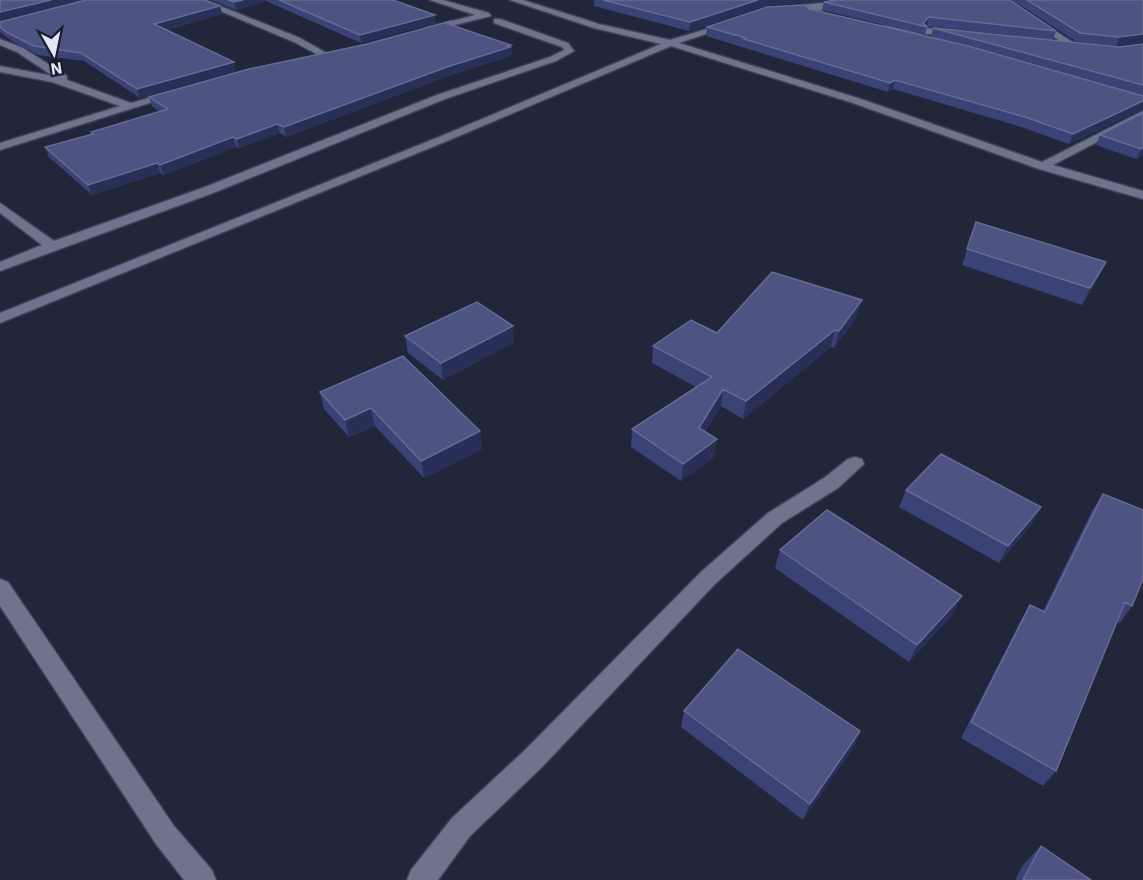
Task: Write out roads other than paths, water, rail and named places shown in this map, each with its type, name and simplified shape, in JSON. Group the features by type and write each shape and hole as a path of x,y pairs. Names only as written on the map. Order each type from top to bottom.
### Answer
{"street":[{"path":"198,0 330,54 303,60"},
{"path":"0,267 209,190 441,97 553,59 569,51 566,45 486,15 434,0"},
{"path":"514,0 597,26 670,43 857,101 1043,166 1143,195"},
{"path":"773,10 801,9 862,0"},
{"path":"1002,0 1072,45"},
{"path":"801,9 828,17"},
{"path":"413,35 486,15"},
{"path":"0,318 432,143 670,43 744,18"},
{"path":"497,21 532,23"},
{"path":"566,26 631,33"},
{"path":"872,26 937,42"},
{"path":"883,28 972,34"},
{"path":"0,42 20,50 78,88"},
{"path":"1048,43 1083,47"},
{"path":"0,55 20,50"},
{"path":"0,69 54,79 130,106"},
{"path":"0,147 29,136 184,91"},
{"path":"1043,166 1143,114"},
{"path":"0,207 52,246"},
{"path":"421,880 462,827 533,759 708,578 775,518 831,483 855,464"},
{"path":"0,588 165,835 202,880"}]}
